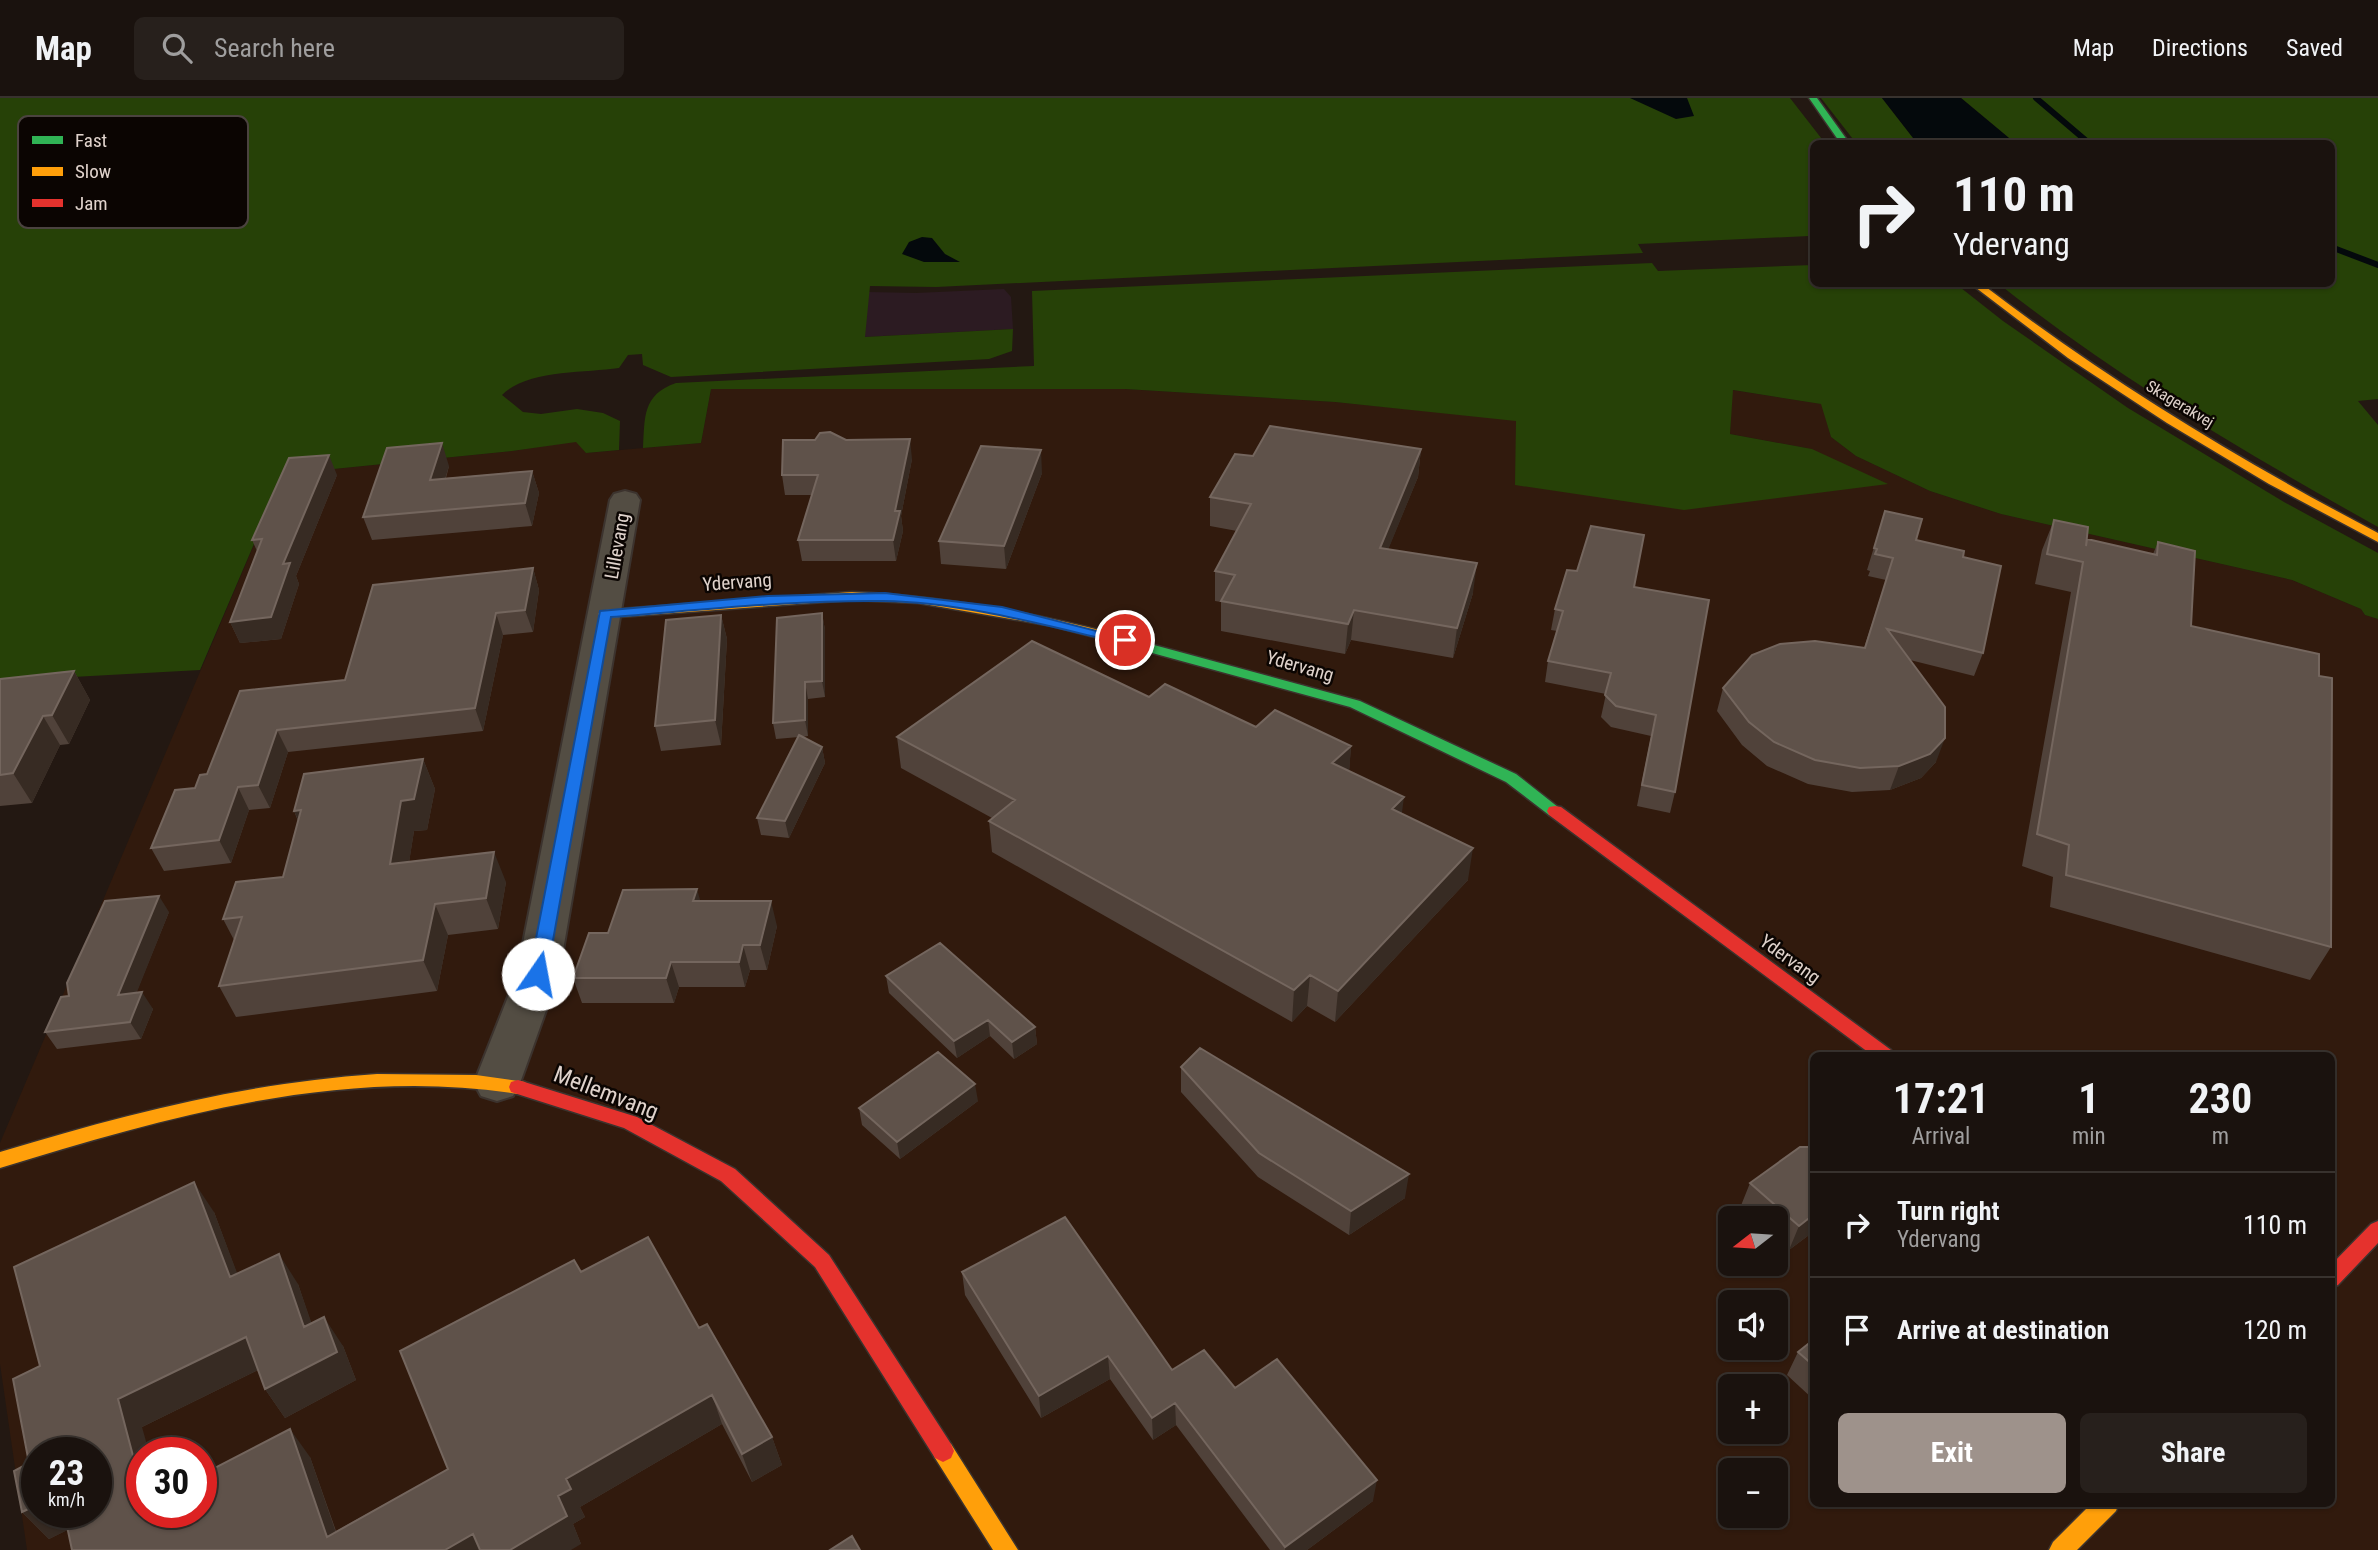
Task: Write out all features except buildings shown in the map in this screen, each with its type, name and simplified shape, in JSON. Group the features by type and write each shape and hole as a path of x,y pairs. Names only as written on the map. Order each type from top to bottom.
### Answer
{"street":[{"path":"1813,98 1843,140"},
{"name":"Skagerakvej","path":"1980,287 2014,316 2147,406 2323,509 2378,538"},
{"name":"Lillevang","path":"497,1083 521,1026 538,974 625,500"},
{"name":"Ydervang","path":"605,614 852,596 918,599 1053,622 1355,704 1511,778 1881,1052"},
{"name":"Mellemvang","path":"0,1160 154,1113 274,1088 394,1079 497,1083 533,1090 630,1122 728,1175 822,1261 1006,1550"},
{"path":"2335,1275 2378,1230"},
{"path":"2061,1550 2104,1507"}],"shaded area":[{"path":"1630,98 1687,98 1694,116 1676,119"},
{"path":"1882,98 1961,98 2011,140 1915,140"},
{"path":"922,237 932,238 945,254 960,262 924,262 902,254 909,242"},
{"path":"1004,289 1011,297 1013,329 864,337 869,292"},
{"path":"711,389 1125,389 1335,402 1812,449 1730,434 1732,390 1822,404 1831,437 1856,456 1930,491 2001,514 2292,580 2378,619 2378,1550 27,1550 24,1528 112,1528 112,1437 21,1437 21,1509 0,1364 0,1143 284,474 512,451 577,441 586,453 701,443"}],"green space":[{"path":"0,98 1790,98 1823,140 1810,140 1810,237 1638,244 1643,253 936,287 870,286 865,337 1013,329 1012,351 989,359 671,377 643,365 642,354 628,355 619,368 556,374 525,381 502,395 523,412 541,414 577,409 603,413 620,421 619,450 586,453 576,442 284,474 200,670 0,681"},
{"path":"1821,98 1882,98 1915,140 1854,140"},
{"path":"1961,98 2378,98 2378,399 2358,401 2378,425 2378,527 2136,383 2003,287 2335,287 2335,140 2011,140"},
{"path":"1652,263 1658,271 1810,265 1810,287 1960,287 2003,321 2128,408 2284,502 2378,553 2378,619 2292,580 2001,514 1930,491 1856,456 1831,437 1821,404 1733,390 1730,434 1812,449 1888,484 1684,510 1515,485 1516,421 1335,402 1125,389 711,389 701,443 643,448 645,417 651,401 665,388 676,383 1034,366 1032,291"}],"waterway":[{"path":"2036,98 2085,140"},
{"path":"2335,249 2378,265"}],"traffic: fast":[{"path":"1813,98 1843,140"},
{"path":"1106,636 1355,704 1511,778 1555,811"}],"traffic: slow":[{"path":"1980,287 2023,321 2171,421 2378,538"},
{"path":"605,614 852,596 918,599 1053,622 1106,636"},
{"path":"0,1160 160,1114 267,1092 377,1081 465,1082 518,1087"},
{"path":"943,1451 1006,1550"},
{"path":"2061,1550 2104,1507"}],"traffic: jam":[{"path":"1555,811 1881,1052"},
{"path":"518,1087 630,1122 728,1175 822,1261 943,1451"},
{"path":"2335,1275 2378,1230"}],"route":[{"path":"538,974 605,614 768,600 885,597 1002,611 1125,640"}]}
